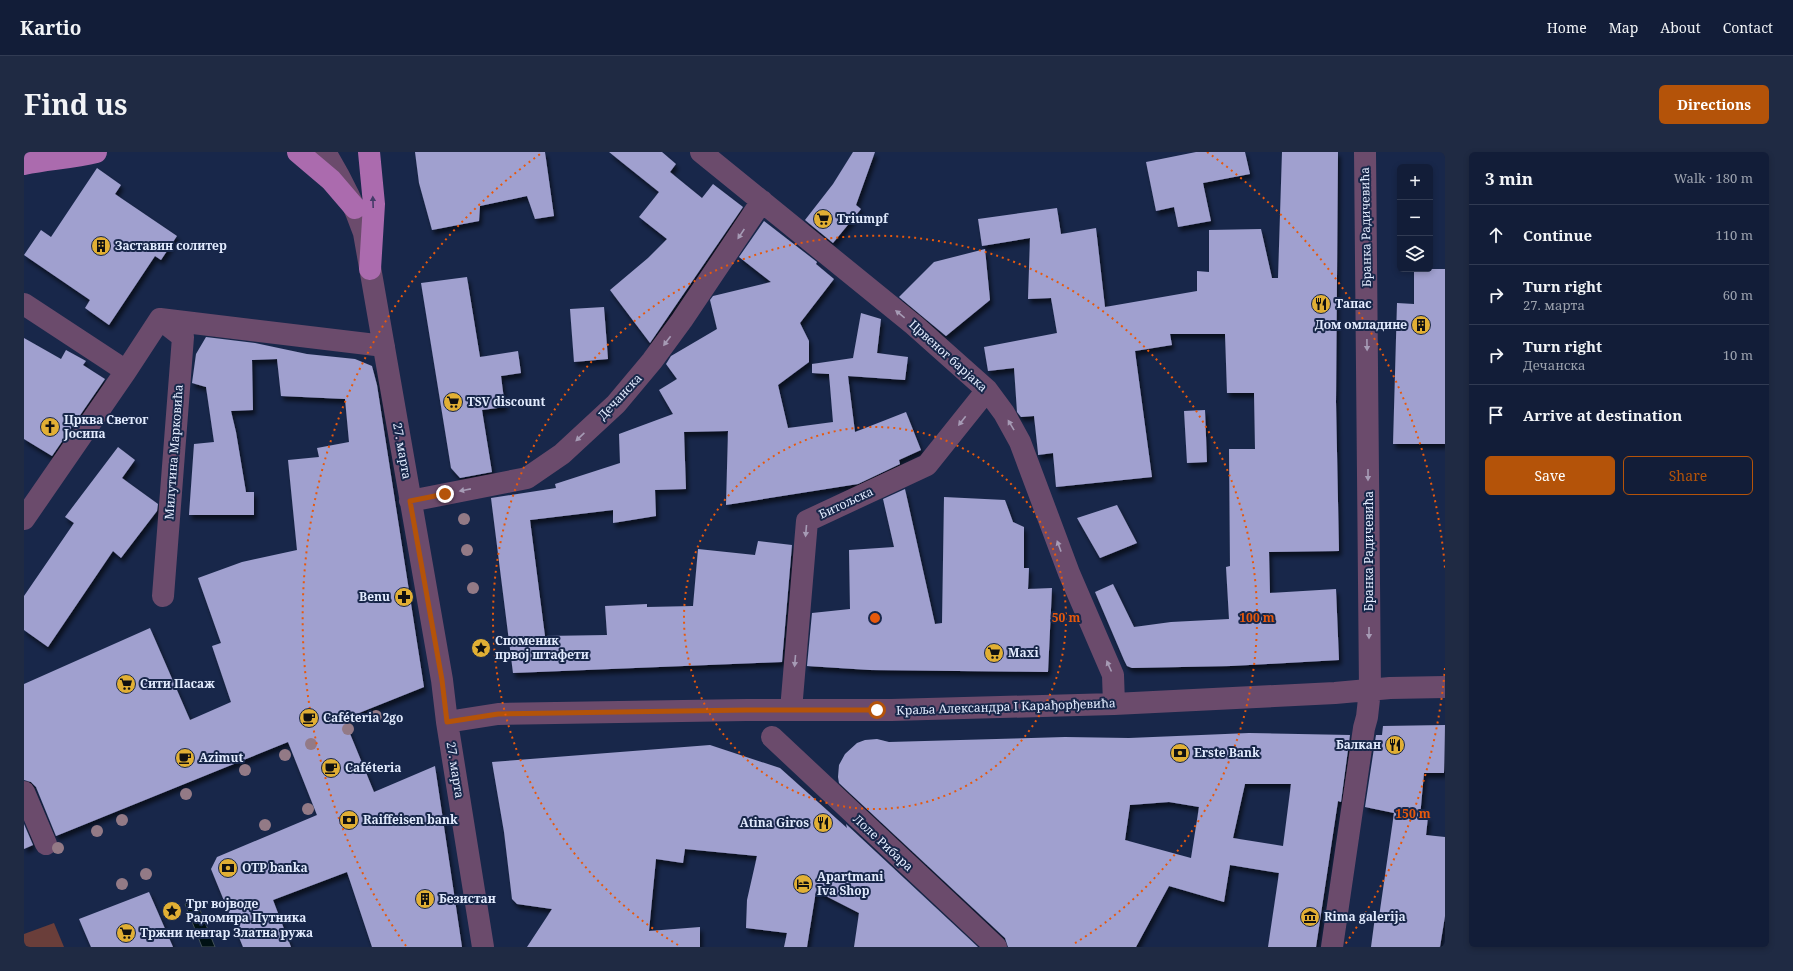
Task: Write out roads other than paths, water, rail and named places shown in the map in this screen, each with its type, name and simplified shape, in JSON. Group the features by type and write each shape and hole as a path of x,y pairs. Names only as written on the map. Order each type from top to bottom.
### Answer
{"main road":[{"path":"24,160 42,152"},
{"path":"24,164 49,159 75,158 96,152"},
{"path":"298,152 331,180 355,208"},
{"path":"369,152 374,204 370,269"}],"street":[{"name":"27. марта","path":"325,152 355,208 364,233 442,680 447,722 483,947"},
{"name":"Црвеног барјака","path":"701,152 914,325 986,390 1004,413 1020,442 1069,573 1113,674 1114,704"},
{"name":"Бранка Радичевића","path":"1332,947 1370,690 1365,152"},
{"name":"Дечанска","path":"410,501 526,478 562,454 616,404 652,361 682,320 762,201"},
{"path":"24,304 126,371"},
{"path":"24,519 160,319 384,346"},
{"name":"Милутина Марковића","path":"160,319 183,337 163,596"},
{"name":"Битољска","path":"790,710 806,521 927,465 986,390"},
{"name":"Краља Александра I Карађорђевића","path":"447,722 498,714 891,710 1114,704 1445,687"},
{"name":"Лоле Рибара","path":"772,737 996,947"},
{"path":"24,792 46,844"}],"place":[{"name":"Triumpf","path":"823,219"},
{"name":"Заставин солитер","path":"101,246"},
{"name":"Тапас","path":"1321,304"},
{"name":"Дом омладине","path":"1421,325"},
{"name":"TSV discount","path":"453,402"},
{"name":"Црква Светог Јосипа","path":"50,427"},
{"name":"Benu","path":"404,597"},
{"name":"Споменик првој штафети","path":"481,648"},
{"name":"Maxi","path":"994,653"},
{"name":"Сити Пасаж","path":"126,684"},
{"name":"Caféteria 2go","path":"309,718"},
{"name":"Балкан","path":"1395,745"},
{"name":"Erste Bank","path":"1180,753"},
{"name":"Azimut","path":"185,758"},
{"name":"Caféteria","path":"331,768"},
{"name":"Raiffeisen bank","path":"349,820"},
{"name":"Atina Giros","path":"823,823"},
{"name":"OTP banka","path":"228,868"},
{"name":"Apartmani Iva Shop","path":"803,884"},
{"name":"Безистан","path":"425,899"},
{"name":"Трг војводе Радомира Путника","path":"172,911"},
{"name":"Rima galerija","path":"1310,917"},
{"name":"Тржни центар Златна ружа","path":"126,933"}]}
